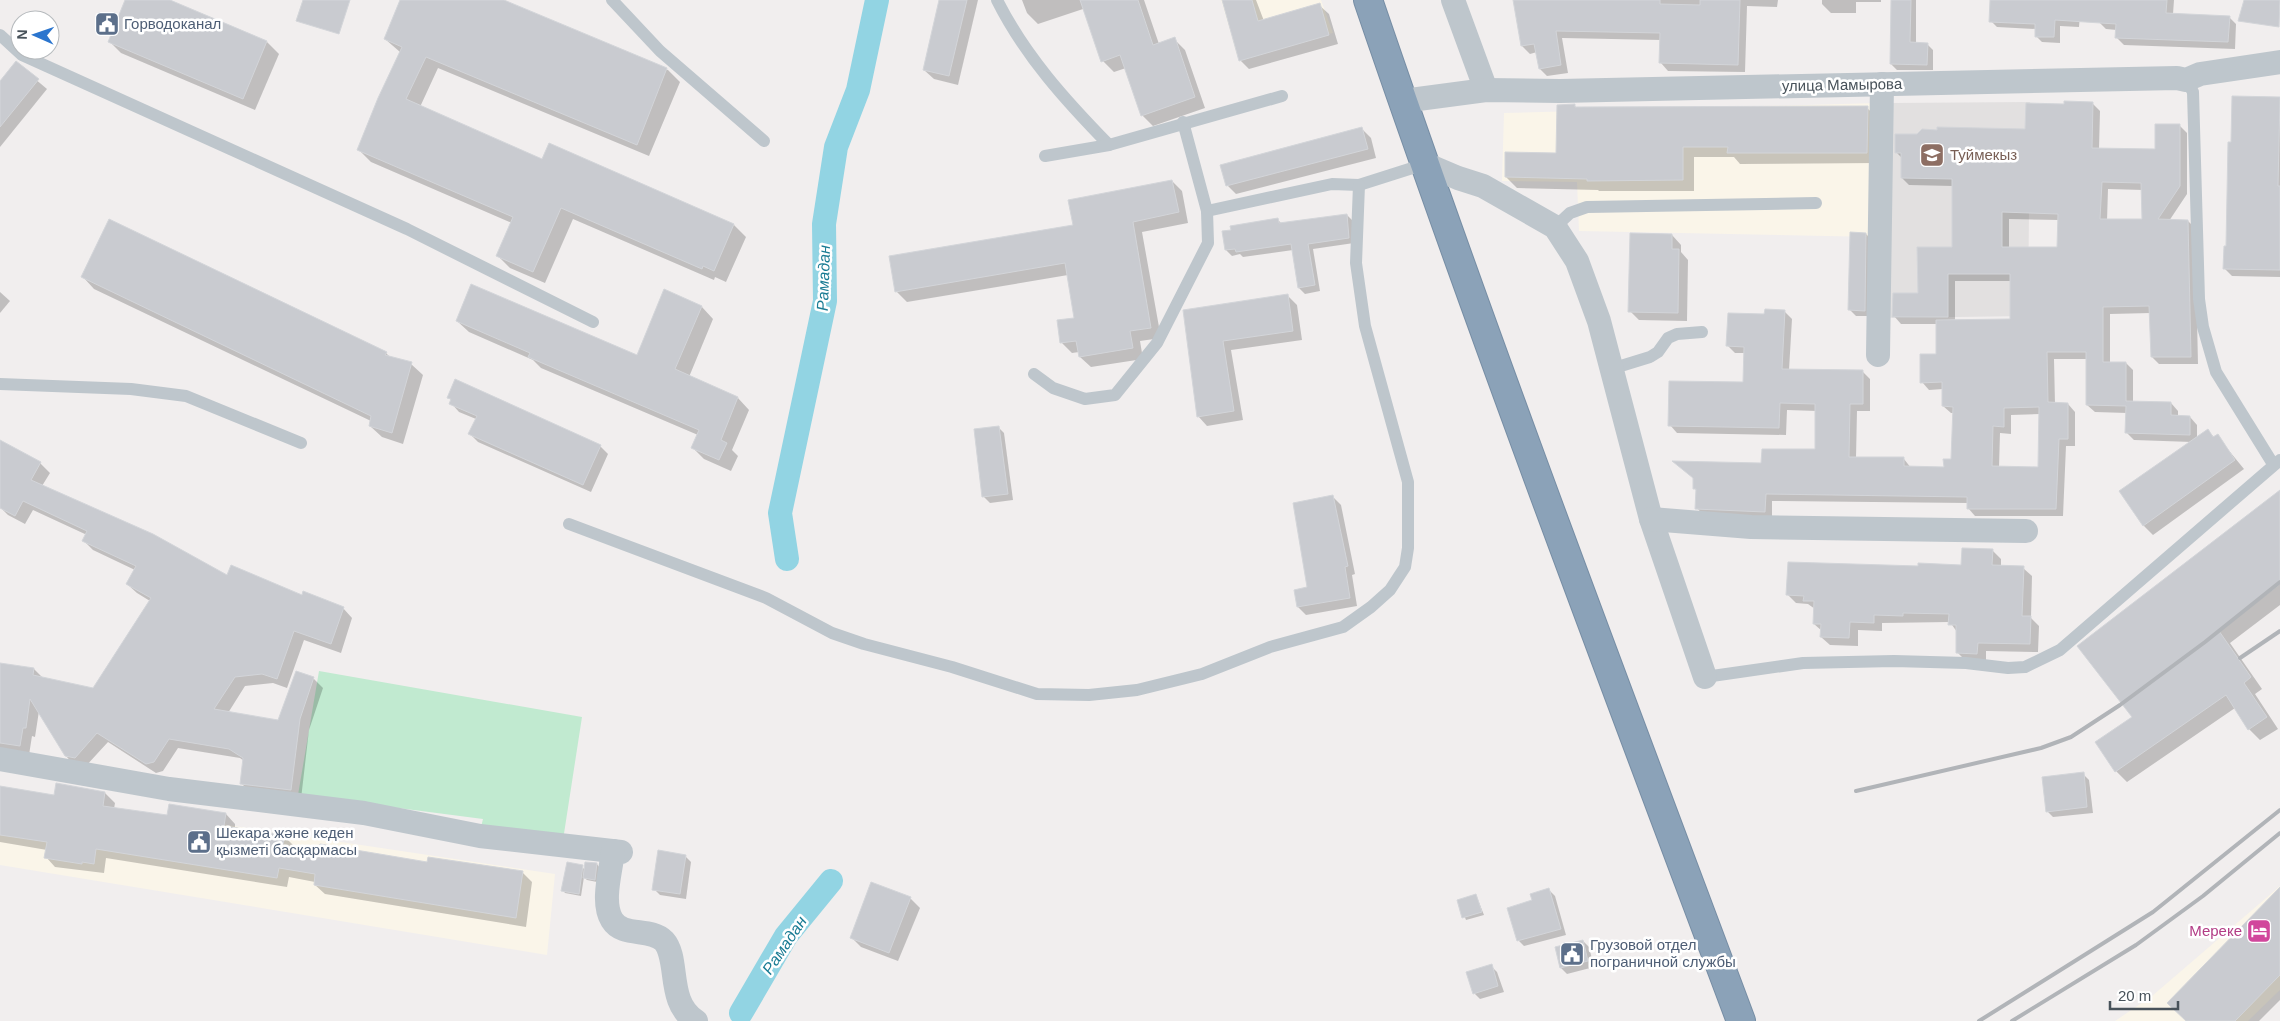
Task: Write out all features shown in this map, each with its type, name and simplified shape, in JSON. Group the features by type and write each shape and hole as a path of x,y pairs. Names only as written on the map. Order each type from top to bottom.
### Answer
{"highway":[{"path":"1368,0 1496,367 1741,1021"}],"street":[{"path":"1453,0 1486,90"},
{"name":"улица Мамырова","path":"1403,101 1486,90 1560,91 2167,78 2186,80 2200,74 2280,62"},
{"path":"1878,355 1882,84"},
{"path":"1425,164 1483,186 1555,227 1577,261 1599,321 1651,518 1704,677"},
{"path":"1651,518 1751,527 2026,531"},
{"path":"0,759 169,789 364,813 480,836 617,852 607,906 612,920 621,929 658,937 664,942 670,952 672,978 680,1004 690,1017 696,1021"}],"lane":[{"path":"612,0 660,50 764,141"},
{"path":"997,0 1008,22 1033,61 1078,113 1109,145"},
{"path":"0,35 22,55 407,229 593,322"},
{"path":"1704,677 1803,663 1894,661 1966,663 2008,668 2025,667 2060,650 2277,462 2216,372 2203,327 2199,299 2193,92 2186,80"},
{"path":"1045,156 1109,145 1183,122 1282,96"},
{"path":"1034,374 1053,388 1085,399 1115,395 1157,342 1208,243 1207,211 1183,122"},
{"path":"1207,211 1332,184 1359,185 1425,164"},
{"path":"570,524 766,598 832,633 952,667 1037,694 1090,695 1137,690 1202,674 1270,646 1343,626 1371,608 1390,590 1406,567 1408,548 1408,482 1365,326 1358,272 1359,185"},
{"path":"1555,227 1570,213 1588,207 1816,203"},
{"path":"1611,369 1650,357 1658,352 1668,338 1677,334 1702,332"},
{"path":"0,384 132,389 186,396 301,444"}],"shaded area":[{"path":"1221,0 1321,0 1333,33 1237,55"},
{"path":"2030,102 2028,316 1883,318 1890,103"},
{"path":"1878,103 1876,237 1579,231 1577,182 1502,181 1504,113"},
{"path":"0,791 555,874 547,955 0,865"},
{"name":"Мереке","path":"2280,886 2280,990 2248,1021 2115,1021 2152,996"}],"green space":[{"path":"319,671 582,717 563,840 481,827 483,819 298,795"}],"building":[{"path":"125,0 170,0 267,41 243,99 108,42"},
{"path":"303,0 350,0 339,34 296,21"},
{"path":"400,0 504,0 667,68 637,145 426,57 406,99 542,159 549,143 734,224 714,271 703,266 702,269 561,208 533,272 496,256 513,217 357,150 378,98 402,47 384,39"},
{"path":"939,0 967,0 949,76 923,70"},
{"path":"1080,0 1138,0 1153,45 1175,37 1195,97 1141,116 1120,55 1101,62"},
{"path":"1222,0 1252,0 1258,21 1320,3 1329,35 1239,61"},
{"path":"1513,0 1660,0 1660,4 1700,5 1700,0 1740,0 1738,65 1659,63 1660,33 1556,31 1561,65 1539,69 1534,44 1521,46"},
{"path":"1891,0 1911,0 1910,42 1928,43 1927,65 1890,64"},
{"path":"1990,0 2167,0 2166,13 2230,16 2228,42 2115,38 2116,24 2055,20 2054,37 2035,37 2035,24 1989,22"},
{"path":"2244,0 2280,0 2279,27 2238,21"},
{"path":"16,61 39,79 0,127 0,81"},
{"path":"2232,96 2280,97 2278,186 2280,186 2280,270 2223,269 2224,246 2226,246 2228,142 2231,142"},
{"path":"2064,101 2093,102 2092,148 2155,149 2155,124 2180,124 2180,186 2158,219 2188,220 2191,357 2151,357 2149,306 2103,307 2103,362 2126,362 2126,401 2171,402 2171,415 2190,416 2190,435 2125,433 2126,406 2086,405 2086,352 2047,352 2048,402 2068,403 2068,439 2059,439 2056,509 1967,509 1967,497 1766,494 1765,512 1695,509 1696,489 1693,489 1693,478 1672,461 1761,463 1762,449 1815,449 1815,404 1780,403 1779,428 1668,426 1669,381 1743,382 1744,347 1726,346 1728,313 1764,314 1765,309 1785,310 1782,369 1863,370 1863,404 1850,404 1849,457 1904,457 1904,466 1944,467 1943,459 1951,459 1953,407 1942,406 1942,382 1920,383 1920,354 1936,354 1936,320 2010,319 2010,274 1948,274 1948,317 1892,317 1893,293 1918,293 1917,247 1952,247 1952,179 1901,178 1901,153 1895,153 1895,134 1917,134 1922,129 1937,130 1937,127 2025,129 2026,103 2064,104","holes":["2102,182 2141,183 2142,219 2100,219","2002,212 2058,214 2057,247 2002,247","2039,407 2038,467 1992,466 1993,426 2004,427 2004,408"]},
{"path":"1575,104 1575,107 1868,106 1867,153 1727,153 1728,147 1683,147 1683,180 1587,181 1587,179 1505,177 1505,152 1556,153 1557,105"},
{"path":"1362,127 1368,149 1226,186 1220,165"},
{"path":"1172,180 1179,212 1133,222 1151,328 1130,331 1133,348 1079,357 1076,341 1060,343 1057,320 1074,318 1065,263 895,292 889,256 1073,225 1068,200"},
{"path":"1347,214 1349,238 1308,244 1315,285 1298,288 1291,244 1236,252 1235,249 1225,250 1222,231 1231,230 1230,226 1278,218 1279,223"},
{"path":"109,219 387,352 385,355 412,362 392,433 369,426 371,416 81,277"},
{"path":"1850,232 1866,233 1865,311 1848,310"},
{"path":"1630,233 1672,234 1672,249 1679,249 1678,313 1628,312"},
{"path":"471,284 637,355 664,289 702,306 675,369 738,397 721,440 727,443 719,460 691,448 699,430 528,357 530,353 456,321"},
{"path":"1288,294 1293,331 1223,341 1234,411 1197,417 1183,310"},
{"path":"455,379 601,445 583,485 468,434 477,416 449,404 451,399 447,398"},
{"path":"999,426 1008,494 982,497 974,429"},
{"path":"2208,429 2213,437 2218,434 2235,460 2143,526 2119,491"},
{"path":"0,440 41,462 31,480 153,534 227,575 231,565 302,595 303,591 344,607 331,644 294,631 277,679 262,674 235,677 214,709 278,720 296,671 314,677 300,719 291,790 240,784 243,758 229,749 169,739 154,762 146,764 97,733 75,758 65,756 30,699 26,728 23,728 20,746 0,743 0,663 34,668 33,675 93,688 151,598 126,584 136,566 82,541 87,531 23,501 15,516 0,508"},
{"path":"2280,490 2280,584 2219,631 2251,677 2244,683 2267,717 2248,730 2226,695 2115,772 2095,742 2132,717 2077,646"},
{"path":"1333,495 1348,566 1345,567 1350,598 1297,607 1294,590 1307,587 1293,503"},
{"path":"1962,548 1993,549 1992,565 2024,566 2022,616 2031,616 2030,644 1978,643 1977,654 1956,653 1956,625 1948,625 1949,614 1903,613 1903,616 1874,615 1874,623 1850,622 1849,638 1820,637 1821,624 1813,624 1814,601 1803,601 1804,596 1786,595 1788,562 1918,566 1918,563 1961,565"},
{"path":"2084,772 2087,807 2046,812 2042,777"},
{"path":"56,783 105,792 103,806 167,815 169,804 226,813 224,826 285,835 282,849 318,856 320,844 427,862 428,857 523,871 516,918 314,885 315,874 279,868 277,878 96,849 94,864 44,858 47,842 0,835 0,786 54,795"},
{"path":"658,850 686,855 680,894 652,890"},
{"path":"567,862 583,865 579,894 561,891"},
{"path":"585,862 597,863 595,880 583,878"},
{"path":"871,882 911,897 889,953 850,938"},
{"name":"Мереке","path":"2280,887 2280,975 2235,1021 2186,1021 2167,1003"},
{"path":"1549,888 1561,929 1517,941 1507,908 1532,900 1530,894"},
{"path":"1476,894 1482,912 1462,918 1457,900"},
{"name":"Грузовой отдел пограничной службы","path":"1583,940 1588,961 1560,968 1555,947"},
{"path":"1492,964 1498,986 1473,994 1466,972"}],"waterway":[{"name":"Рамадан","path":"787,559 780,513 825,301 824,224 836,147 858,90 877,0"},
{"name":"Рамадан","path":"741,1013 786,936 831,881"}],"railway":[{"path":"1856,791 2041,748 2071,737 2120,705 2205,642 2280,582"},
{"path":"2240,658 2280,631"},
{"path":"1979,1021 2153,912 2280,810"},
{"path":"2012,1021 2136,945 2203,896 2280,833"}],"place":[{"name":"Горводоканал","path":"107,24"},
{"name":"Туймекыз","path":"1932,155"},
{"name":"Шекара және кеден қызметі басқармасы","path":"199,842"},
{"name":"Мереке","path":"2259,931"},
{"name":"Грузовой отдел пограничной службы","path":"1572,954"}]}
